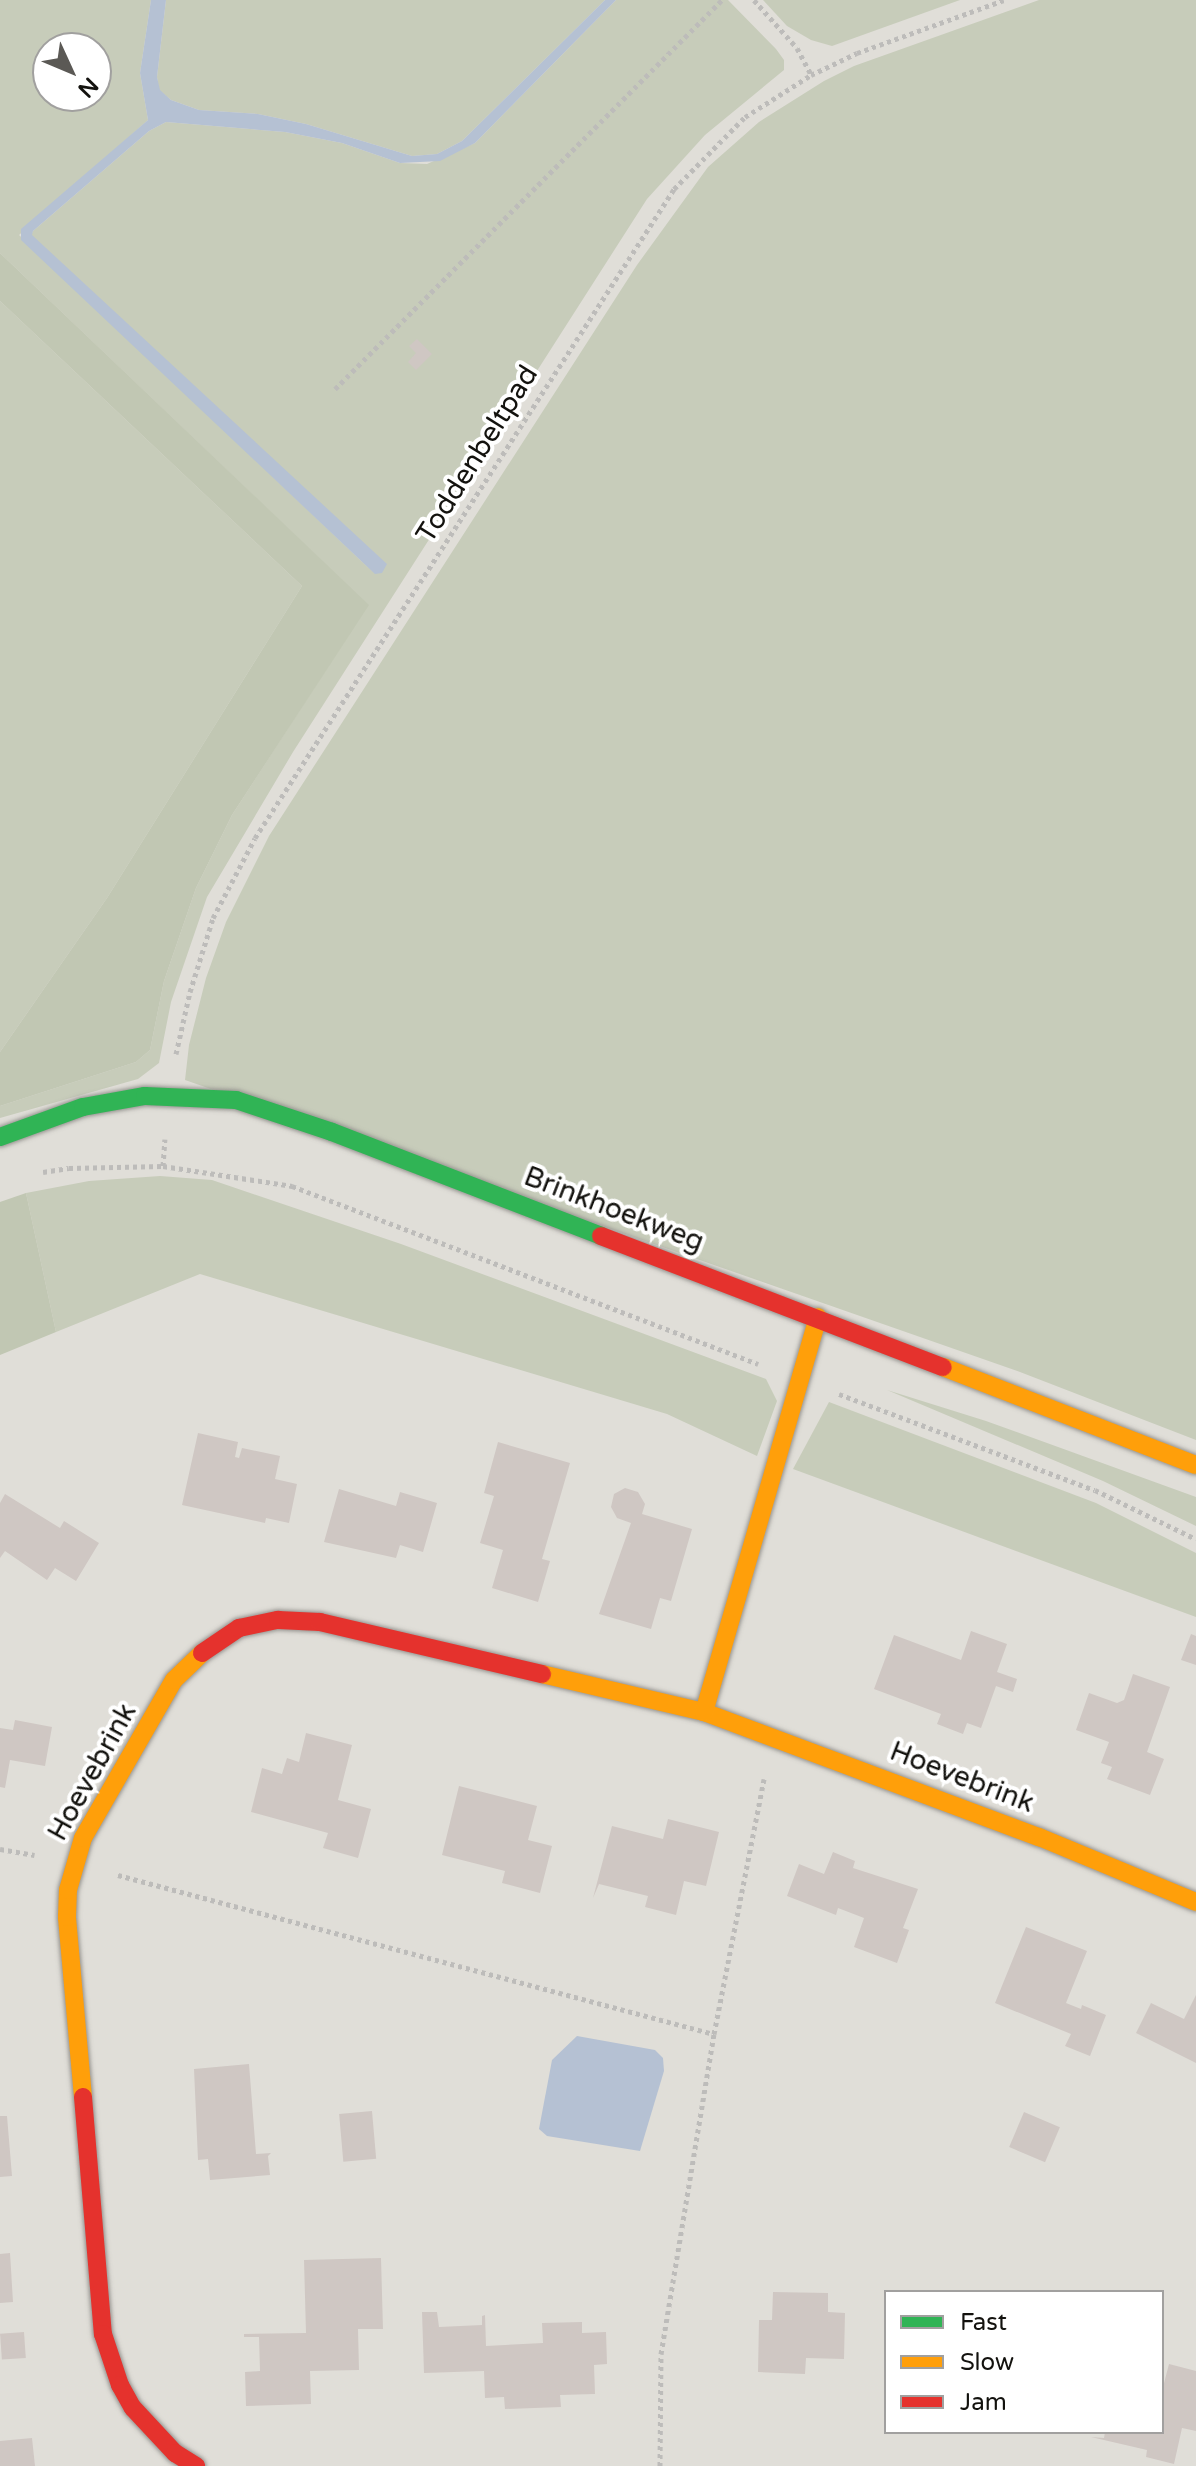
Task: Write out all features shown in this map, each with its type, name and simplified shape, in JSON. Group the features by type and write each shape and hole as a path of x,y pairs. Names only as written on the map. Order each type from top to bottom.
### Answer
{"street":[{"name":"Brinkhoekweg","path":"0,1137 83,1107 168,1095 236,1100 332,1132 1196,1465"},
{"path":"704,1712 818,1317"},
{"name":"Hoevebrink","path":"196,2466 175,2453 133,2408 120,2385 103,2334 67,1917 73,1863 83,1838 174,1680 206,1649 239,1628 278,1620 320,1622 704,1712 773,1735 1039,1837 1196,1902"}],"path":[{"path":"335,389 722,0"},
{"path":"754,0 797,48 811,75"},
{"name":"Toddenbeltpad","path":"168,1095 179,1034 202,950 219,905 255,838 657,212 698,161 745,117 811,75 857,53 1004,0"},
{"path":"37,1172 69,1168 163,1166 292,1186 1095,1490 1196,1539"},
{"path":"660,2466 661,2354 714,2034 773,1735"},
{"path":"73,1863 714,2034"}],"green space":[{"path":"0,0 151,0 140,73 148,120 19,235 375,574 31,235 33,231 149,131 166,122 285,132 342,143 400,163 427,164 475,143 616,0 728,0 784,60 784,70 705,135 647,199 293,752 207,897 171,1002 159,1063 138,1079 0,1118 0,1106 136,1062 150,1050 164,981 196,888 232,815 368,605 0,253"},
{"path":"166,0 605,0 462,141 437,154 412,156 306,124 258,114 199,110 171,100 159,90 157,77"},
{"path":"763,0 960,0 832,46 811,40 787,26"},
{"path":"1039,0 1196,0 1196,1440 1020,1372 185,1080 189,1045 206,978 226,922 269,836 637,265 708,167 759,122 824,81 854,66"},
{"path":"0,253 369,605 232,815 196,888 164,981 150,1050 136,1062 0,1106 0,1052 107,898 302,586 0,301"},
{"path":"0,301 302,586 107,898 0,1052"},
{"path":"160,1176 212,1180 401,1244 766,1379 777,1401 757,1456 667,1414 200,1274 56,1332 26,1193 89,1181"},
{"path":"26,1193 56,1332 0,1355 0,1202"},
{"path":"887,1390 986,1421 1196,1497 1196,1526 1103,1481"},
{"path":"829,1402 1096,1503 1196,1553 1196,1617 793,1469"}],"water":[{"path":"151,0 166,0 157,77 160,90 171,100 199,110 258,114 306,124 412,156 437,154 462,141 605,0 616,0 475,143 440,161 400,163 342,143 285,132 166,122 149,131 33,231 32,235 387,564 382,573 375,574 21,240 21,229 148,120 140,73"},
{"path":"577,2036 655,2050 663,2058 664,2071 640,2151 547,2136 539,2129 552,2060"}],"building":[{"path":"417,339 432,354 416,370 408,362 416,353 409,346"},
{"path":"198,1433 238,1442 235,1457 239,1458 242,1448 280,1456 275,1479 297,1484 289,1523 266,1518 265,1523 182,1505"},
{"path":"498,1442 570,1463 542,1559 550,1561 538,1602 492,1588 503,1550 480,1543 494,1496 484,1493"},
{"path":"625,1488 638,1492 645,1504 642,1514 692,1529 671,1601 660,1598 651,1629 599,1614 631,1523 617,1518 611,1507 614,1494"},
{"path":"339,1489 396,1506 400,1492 437,1503 423,1552 400,1545 396,1558 324,1542"},
{"path":"5,1494 60,1528 64,1521 99,1543 76,1581 55,1568 47,1580 5,1551 0,1558 0,1503"},
{"path":"971,1631 1007,1644 997,1672 1017,1679 1013,1692 996,1686 981,1728 967,1723 963,1734 937,1724 941,1714 874,1689 894,1635 961,1660"},
{"path":"1191,1634 1196,1636 1196,1665 1181,1660"},
{"path":"1133,1674 1170,1687 1147,1752 1164,1759 1150,1795 1107,1779 1112,1767 1101,1763 1109,1742 1076,1730 1089,1693 1117,1703 1124,1700"},
{"path":"15,1720 52,1727 45,1766 10,1760 5,1788 0,1787 0,1728 13,1730"},
{"path":"306,1733 352,1745 338,1800 371,1809 358,1858 323,1848 328,1833 251,1812 262,1768 282,1774 287,1758 299,1762"},
{"path":"459,1786 537,1806 528,1840 552,1846 540,1893 502,1883 505,1871 442,1855"},
{"path":"668,1819 719,1832 706,1886 684,1881 676,1915 645,1907 648,1896 599,1884 593,1898 612,1826 663,1839"},
{"path":"833,1852 855,1861 853,1868 918,1889 903,1928 909,1930 897,1963 854,1947 864,1918 838,1908 836,1915 787,1896 799,1864 824,1874"},
{"path":"1026,1927 1087,1951 1066,2003 1081,2009 1082,2005 1106,2015 1090,2056 1065,2046 1071,2034 995,2003"},
{"path":"1196,1995 1196,2063 1136,2033 1151,2003 1184,2019"},
{"path":"249,2064 256,2154 271,2153 268,2156 270,2175 210,2180 208,2159 198,2160 194,2069"},
{"path":"372,2111 376,2159 343,2162 339,2114"},
{"path":"1024,2112 1060,2127 1045,2162 1009,2147"},
{"path":"0,2116 7,2116 12,2176 0,2177"},
{"path":"10,2253 13,2302 0,2303 0,2254"},
{"path":"381,2258 383,2329 358,2329 359,2370 310,2371 311,2404 246,2406 245,2372 260,2371 259,2337 244,2337 244,2334 306,2333 304,2260"},
{"path":"773,2292 828,2293 828,2312 845,2313 844,2359 806,2358 805,2374 758,2372 759,2320 772,2320"},
{"path":"422,2312 437,2312 439,2327 482,2325 482,2316 485,2315 486,2346 543,2343 542,2323 582,2322 582,2333 606,2332 607,2364 594,2365 595,2394 560,2395 561,2407 505,2409 504,2397 485,2398 484,2371 424,2373"},
{"path":"24,2332 26,2358 2,2360 0,2334"},
{"path":"1169,2364 1196,2371 1196,2431 1182,2428 1174,2464 1146,2457 1147,2450 1091,2437 1104,2438 1105,2434 1164,2434 1164,2383"},
{"path":"32,2438 35,2466 0,2466 0,2441"}],"traffic: fast":[{"path":"0,1137 83,1107 145,1096 236,1100 332,1132 601,1236"}],"traffic: slow":[{"path":"704,1712 818,1317"},
{"path":"943,1367 1196,1465"},
{"path":"83,2097 67,1917 68,1890 83,1838 174,1680 202,1653"},
{"path":"542,1674 704,1712 1039,1837 1196,1902"}],"traffic: jam":[{"path":"601,1236 943,1367"},
{"path":"202,1653 239,1628 278,1620 320,1622 542,1674"},
{"path":"83,2097 103,2334 120,2385 133,2408 175,2453 196,2466"}]}
